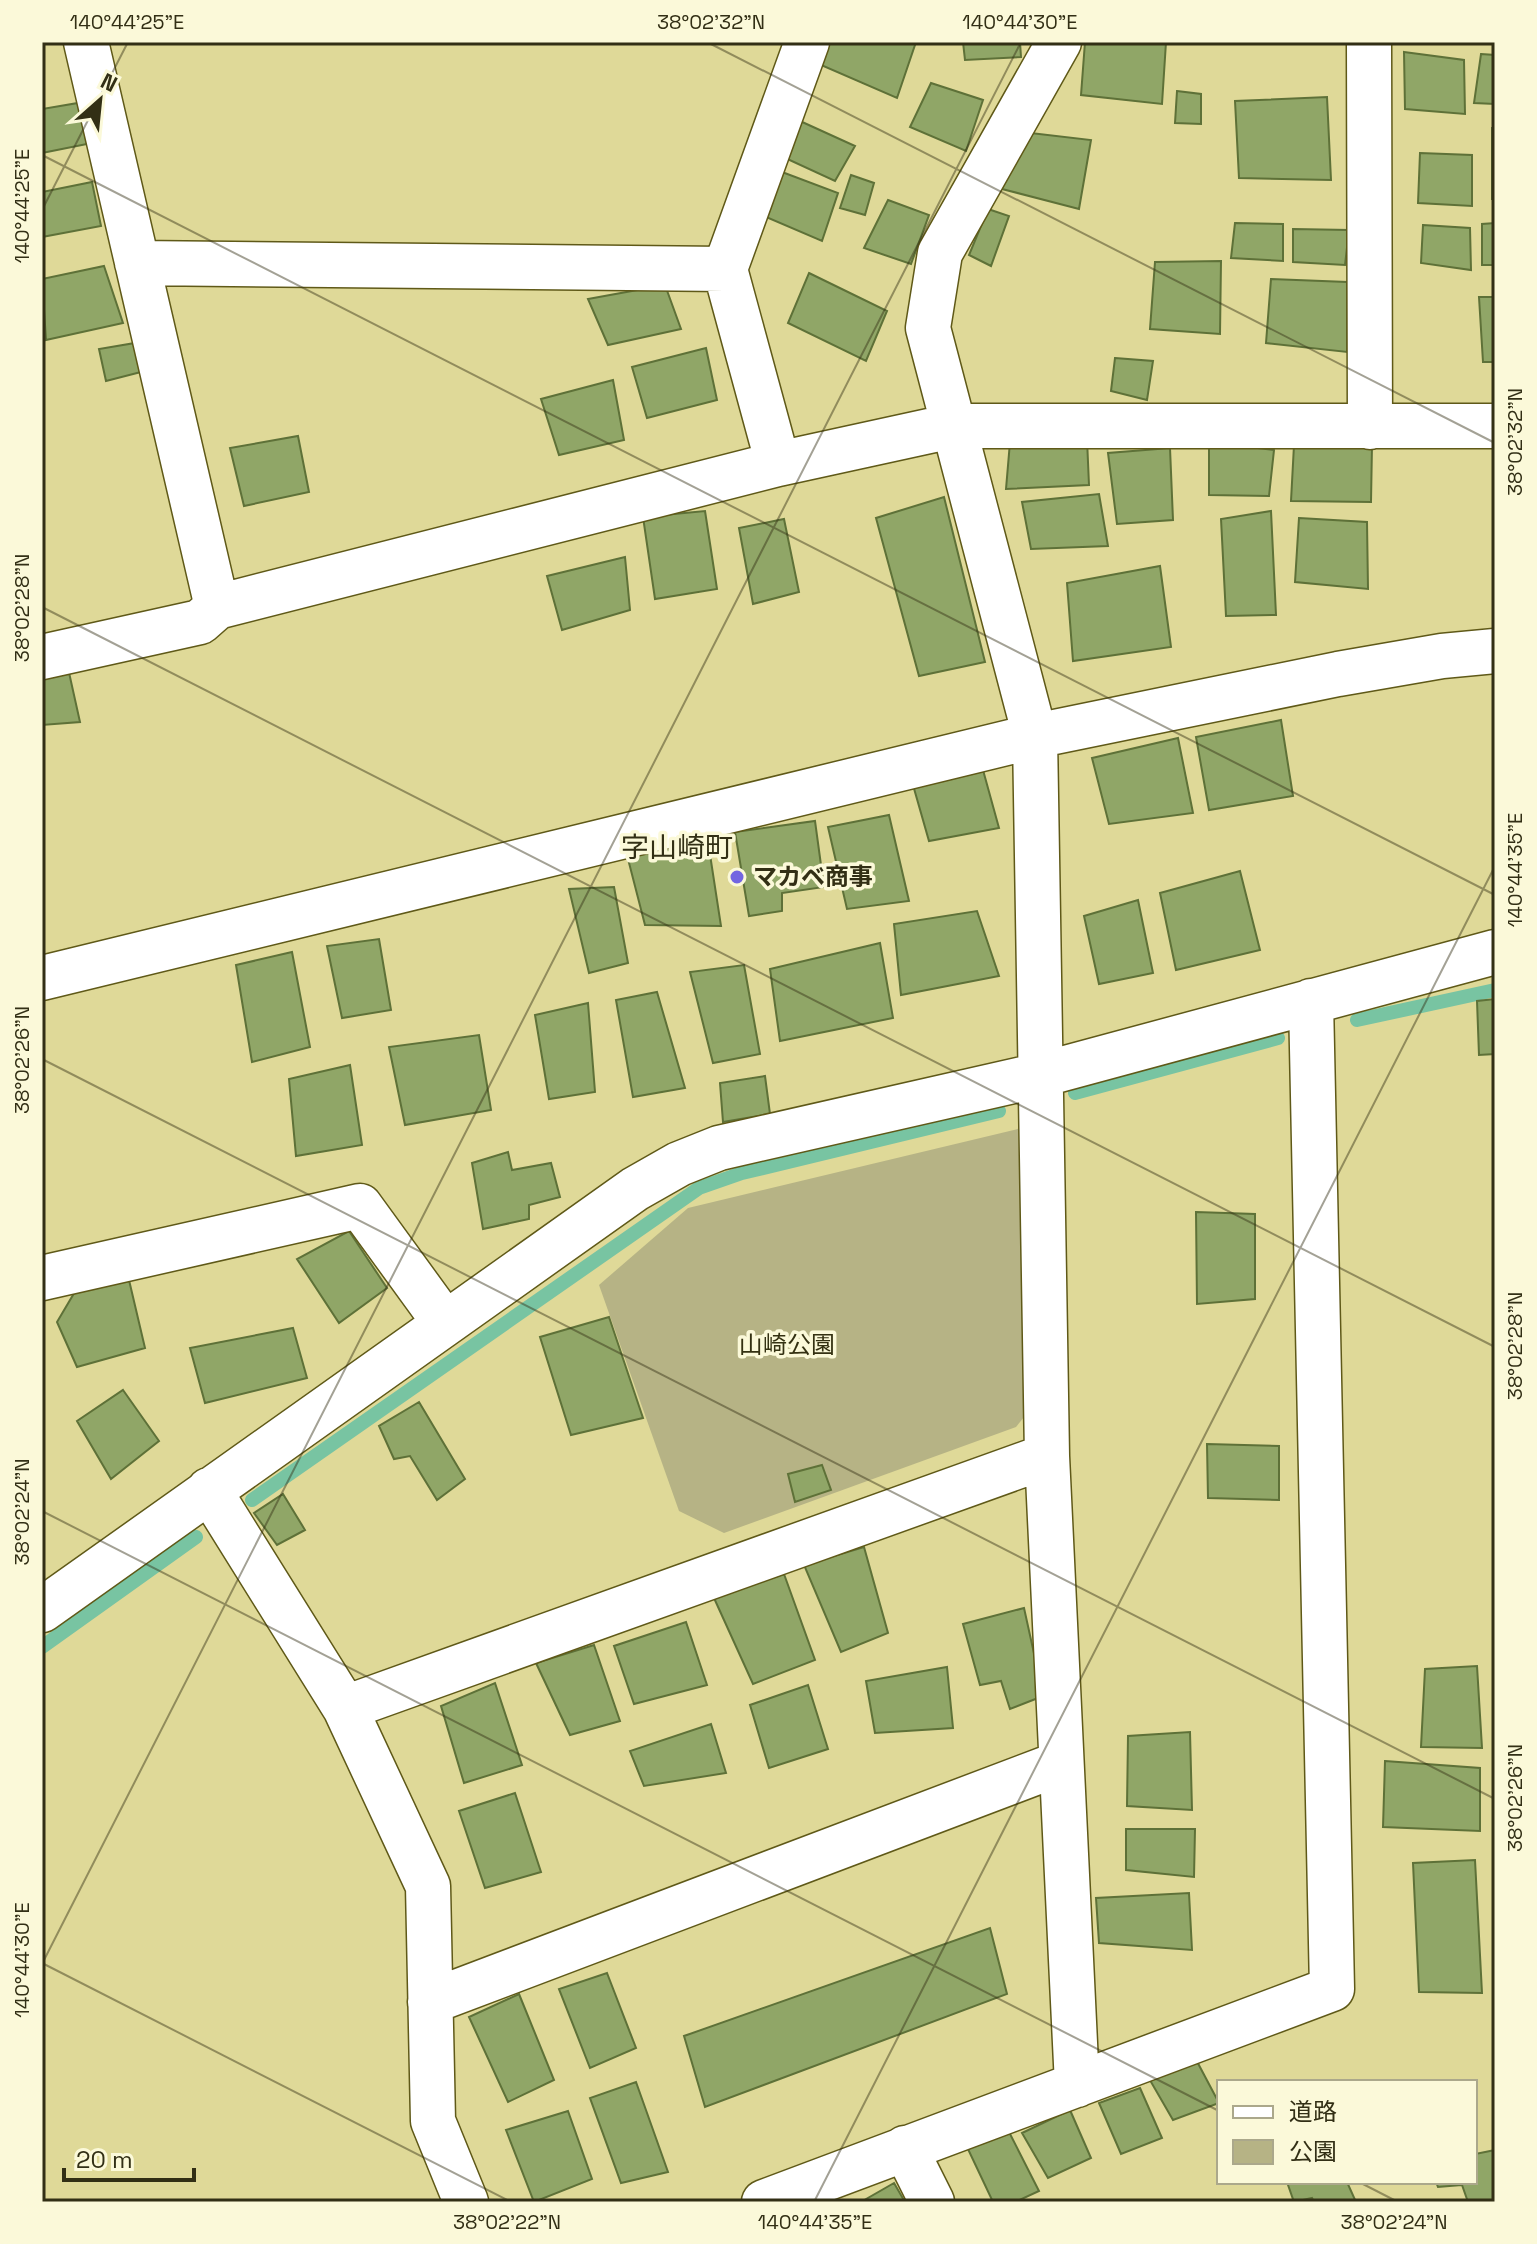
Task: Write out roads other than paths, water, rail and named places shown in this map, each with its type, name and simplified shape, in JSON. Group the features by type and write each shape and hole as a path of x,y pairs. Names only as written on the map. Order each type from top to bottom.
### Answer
{"street":[{"path":"86,42 217,607"},
{"path":"778,464 725,269 807,42"},
{"path":"1059,42 940,253 928,328 1035,736 1047,1456 1077,2085"},
{"path":"1369,42 1370,427"},
{"path":"137,263 725,269"},
{"path":"42,657 200,622 217,607 778,464 952,426 1495,426"},
{"path":"42,978 1035,736 1338,674 1442,656 1495,651"},
{"path":"42,1610 635,1189 679,1164 719,1148 1040,1075 1495,952"},
{"path":"764,2202 1332,1989 1311,1001"},
{"path":"42,1278 360,1206 445,1323"},
{"path":"345,1708 1047,1456"},
{"path":"209,1490 345,1708 428,1886 433,2121 466,2202"},
{"path":"430,2002 1061,1763"},
{"path":"905,2148 932,2202"}],"waterway":[{"path":"1357,1020 1495,990"},
{"path":"1075,1093 1278,1038"},
{"path":"252,1500 699,1188 742,1173 999,1111"},
{"path":"42,1647 196,1537"}],"place":[{"name":"マカベ商事","path":"737,877"}],"district":[{"name":"字山崎町","path":"677,847"}],"park label":[{"name":"山崎公園","path":"787,1345"}]}
